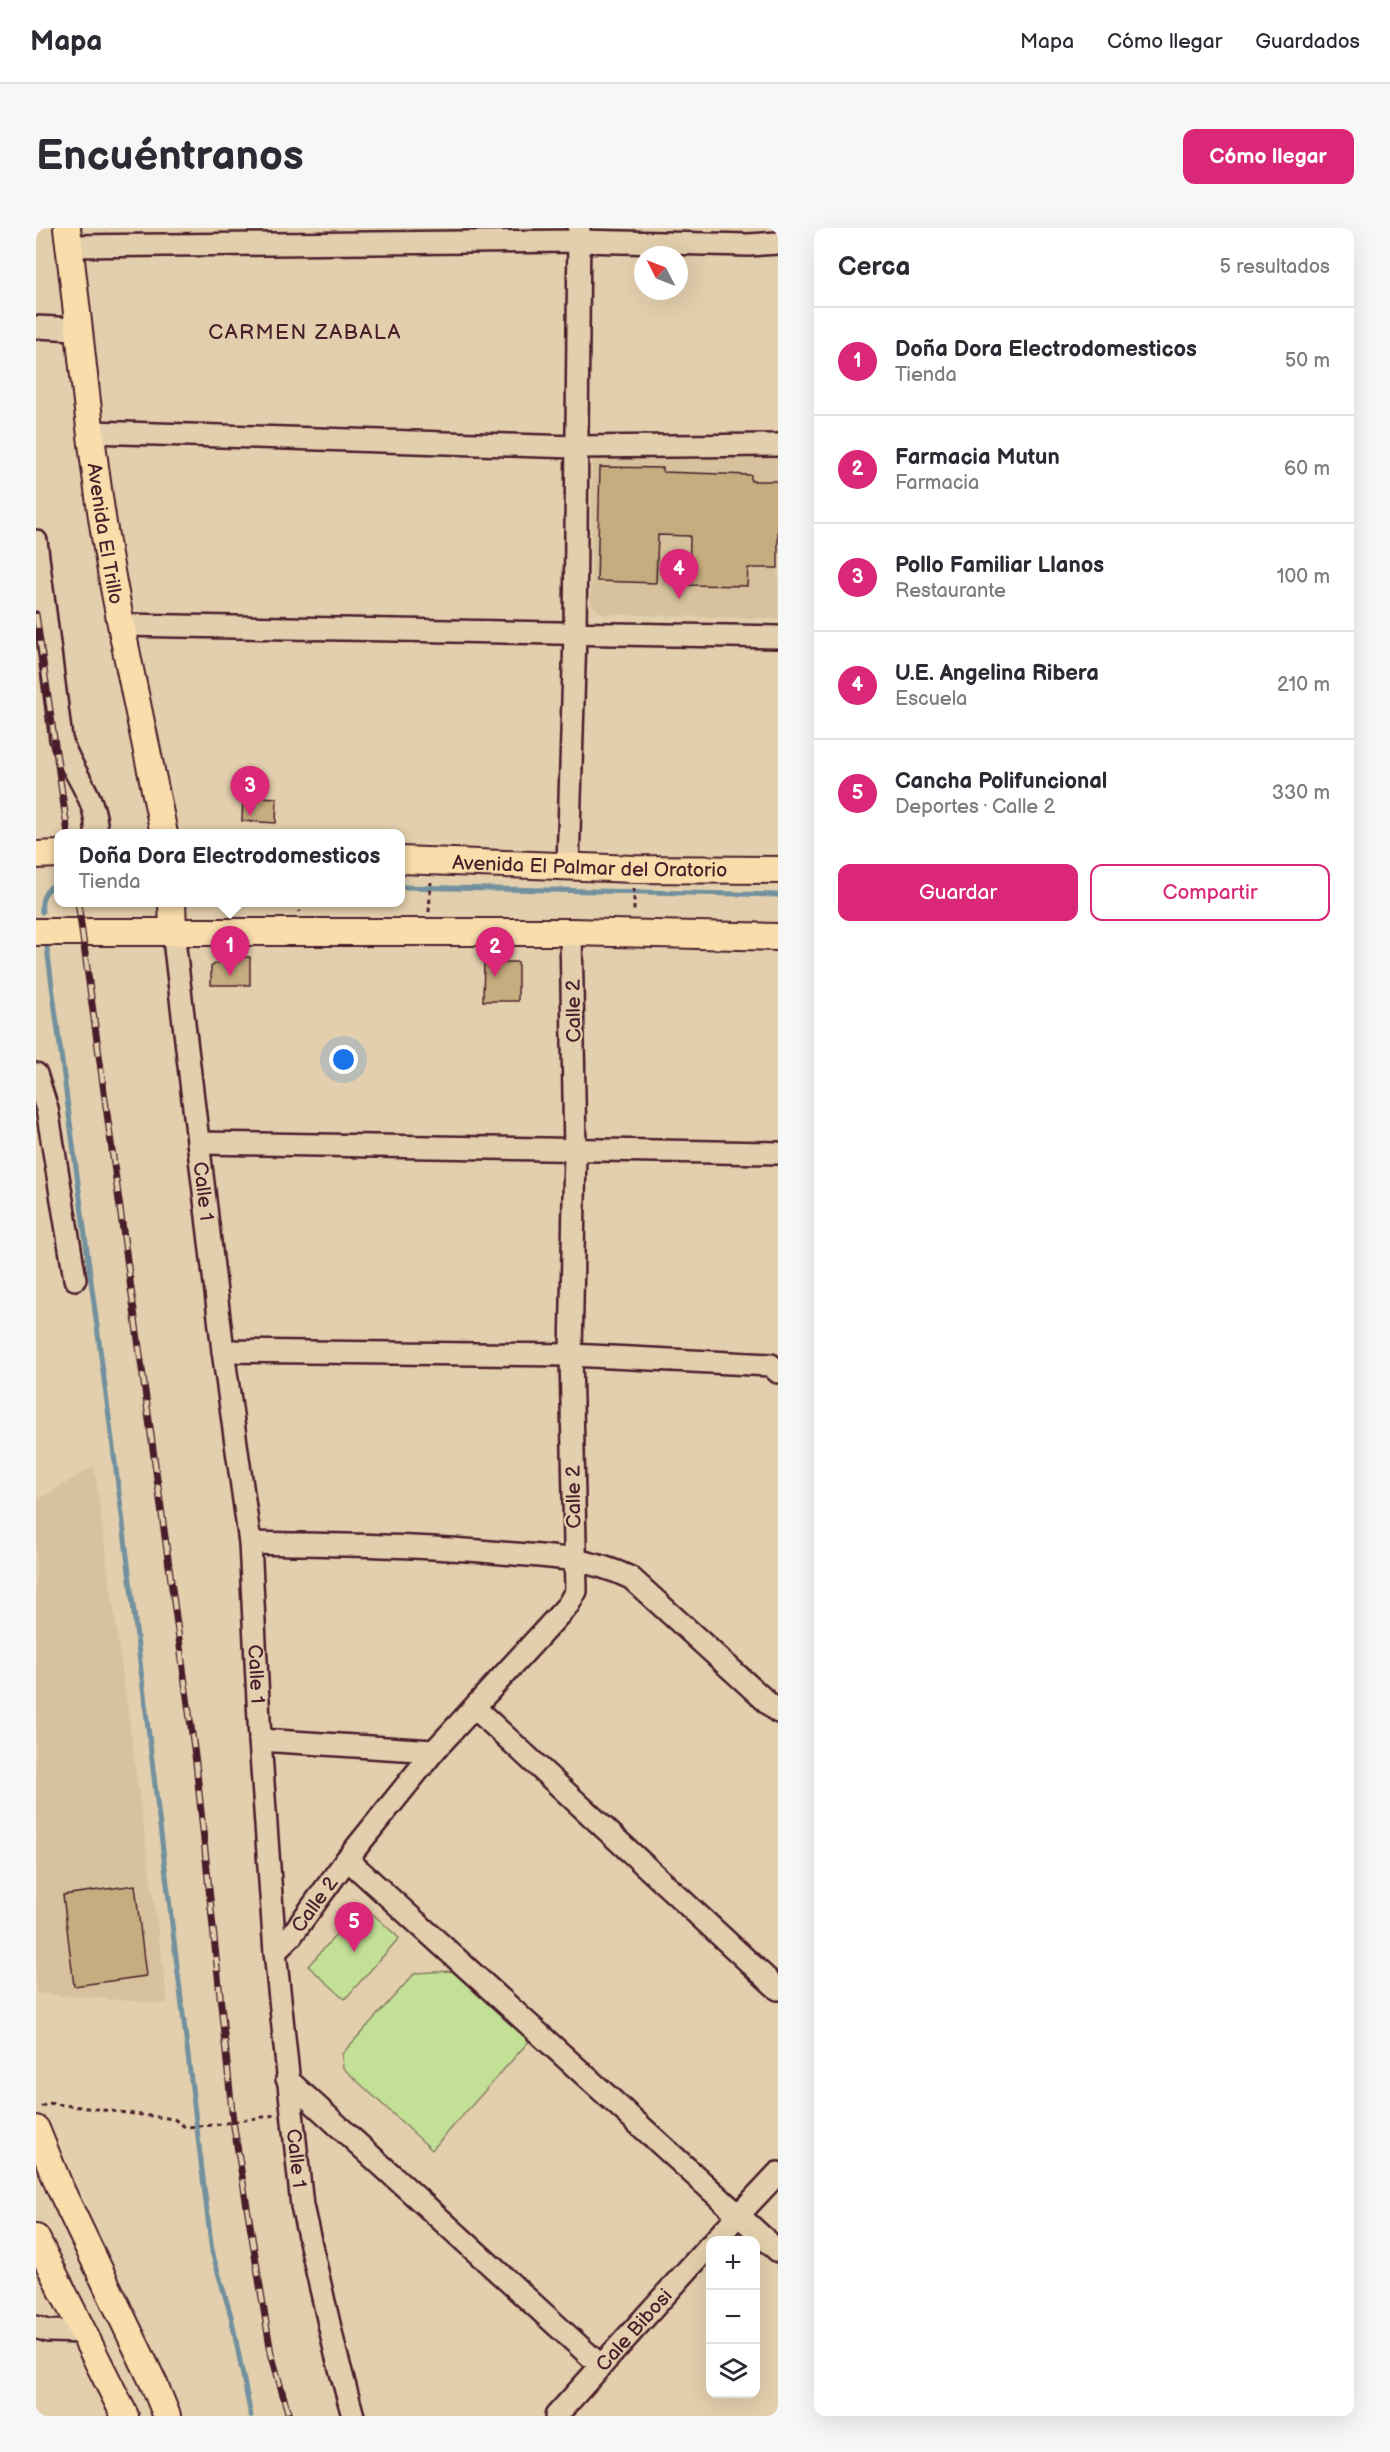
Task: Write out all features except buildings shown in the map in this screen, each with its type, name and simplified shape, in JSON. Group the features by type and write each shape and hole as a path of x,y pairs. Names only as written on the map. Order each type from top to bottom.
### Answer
{"main road":[{"name":"Avenida El Trillo","path":"68,237 90,432 120,626 163,829"},
{"path":"36,855 54,854"},
{"name":"Avenida El Palmar del Oratorio","path":"405,860 634,868 778,870"},
{"path":"172,907 173,930"},
{"path":"36,932 173,930 571,932 778,937"},
{"path":"36,2129 60,2188 154,2384 167,2416"},
{"path":"36,2238 125,2416"}],"street":[{"path":"568,865 575,634 578,234"},
{"path":"68,237 578,234 749,245 772,238"},
{"path":"36,327 77,329"},
{"path":"90,432 576,447 778,445"},
{"path":"36,541 64,754 93,806 96,829"},
{"path":"120,626 778,636"},
{"name":"Calle 1","path":"173,930 223,1351 250,1543 274,1952 302,2206 336,2354 353,2416"},
{"name":"Calle 2","path":"274,1952 291,1936 347,1859 434,1751 573,1598 576,1591 570,1355 574,1150 571,932"},
{"path":"36,1074 47,1109 75,1278"},
{"path":"198,1143 778,1153"},
{"path":"223,1351 570,1355 771,1365 778,1372"},
{"path":"250,1543 438,1547 574,1559 612,1569 632,1578 768,1693 778,1712"},
{"path":"475,1708 778,1989"},
{"path":"260,1740 434,1751"},
{"path":"347,1859 778,2251"},
{"path":"288,2079 601,2366"},
{"path":"719,2236 778,2173"},
{"name":"Cale Bibosi","path":"555,2416 706,2250"},
{"path":"36,2327 48,2331 85,2332"}],"path":[{"path":"430,902 431,874"},
{"path":"634,879 634,912"},
{"path":"36,2109 48,2103 174,2118 185,2127 215,2125 291,2112"}],"shaded area":[{"path":"601,451 778,452 778,619 603,614 591,605 592,462"},
{"path":"94,1466 168,2004 36,1993 36,1501"}],"green space":[{"path":"363,1905 399,1938 345,1999 308,1966"},
{"path":"452,1971 530,2040 432,2150 343,2068 342,2054 415,1973"}],"waterway":[{"path":"42,912 45,894 54,885"},
{"path":"405,887 778,895"},
{"path":"47,948 123,1523 212,2252 231,2316 251,2416"}],"railway":[{"path":"36,614 67,829"},
{"path":"79,907 196,1763 233,2121 271,2353 289,2416"}],"place":[{"name":"U.E. Angelina Ribera","path":"679,599"},
{"name":"Pollo Familiar Llanos","path":"250,816"},
{"name":"Doña Dora Electrodomesticos","path":"230,976"},
{"name":"Farmacia Mutun","path":"495,977"},
{"name":"Cancha Polifuncional","path":"354,1952"}],"district":[{"name":"CARMEN ZABALA","path":"305,332"}]}
